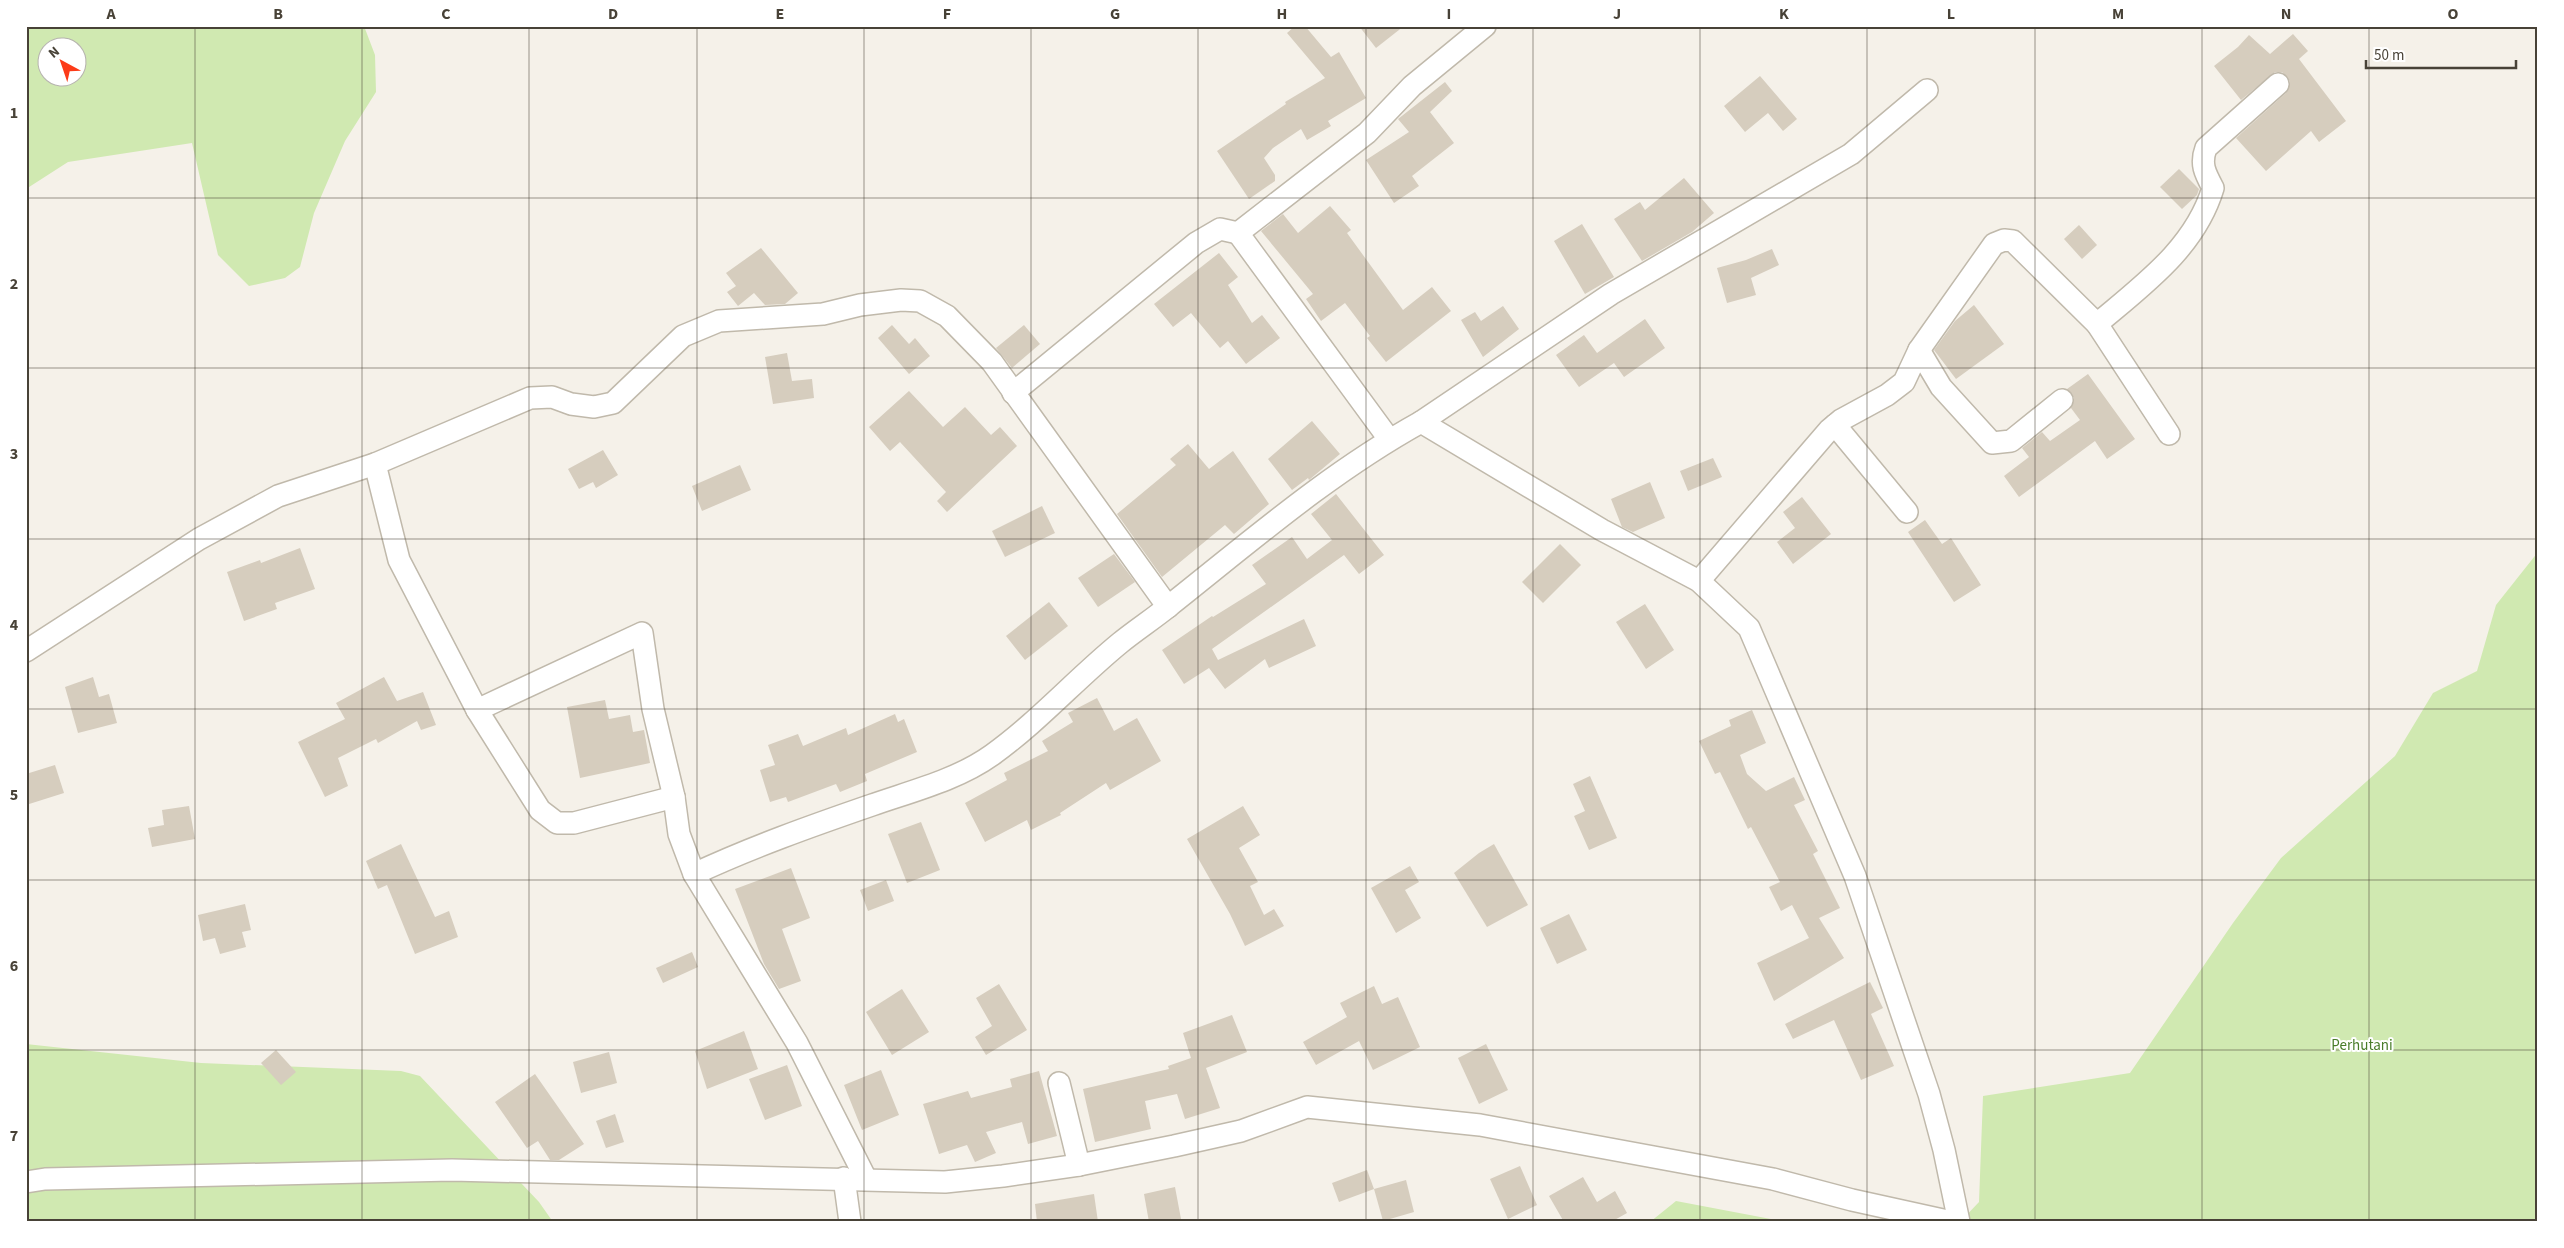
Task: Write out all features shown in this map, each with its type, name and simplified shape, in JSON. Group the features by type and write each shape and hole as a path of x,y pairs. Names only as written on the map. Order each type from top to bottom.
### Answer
{"street":[{"path":"1238,233 1367,133 1412,86 1485,26"},
{"path":"2097,324 2170,262 2209,202 2213,188 2203,169 2206,148 2278,84"},
{"path":"694,874 778,837 947,778 991,756 1063,696 1119,644 1168,607 1259,532 1325,483 1389,440 1421,422 1611,294 1851,154 1927,90"},
{"path":"1013,393 1196,243 1220,229 1238,233 1389,440"},
{"path":"1699,581 1835,425 1904,382 1919,350 1994,244 2004,240 2013,241 2097,324 2169,434"},
{"path":"26,651 199,539 269,501 375,464 530,398 552,397 571,404 594,406 613,403 683,336 719,321 823,314 860,305 901,300 920,301 947,316 992,362 1168,607"},
{"path":"1919,350 1941,387 1992,444 2002,444 2011,441 2062,400"},
{"path":"1421,422 1602,530 1699,581 1749,628 1855,876 1929,1094 1944,1150 1959,1222"},
{"path":"1835,425 1907,512"},
{"path":"375,464 399,560 477,710 540,810 557,823 574,823 674,797"},
{"path":"477,710 642,633 653,709 674,797 679,834 694,874 793,1035 866,1179"},
{"path":"1059,1083 1078,1165"},
{"path":"26,1182 45,1179 452,1170 844,1178 945,1182 1004,1176 1078,1165 1241,1131 1308,1107 1480,1125 1773,1180 1952,1222"},
{"path":"844,1178 850,1222"}],"green space":[{"path":"26,26 364,26 375,55 376,92 345,141 314,213 300,267 285,278 249,286 218,255 192,143 68,162 26,189"},
{"name":"Perhutani","path":"2538,552 2538,1222 1960,1222 1979,1202 1983,1096 2130,1073 2233,923 2281,858 2395,756 2433,693 2477,671 2496,605"},
{"path":"26,1044 201,1063 401,1071 420,1076 539,1202 553,1222 26,1222"},
{"path":"1676,1201 1786,1222 1650,1222"}],"building":[{"path":"1295,26 1305,26 1331,57 1339,52 1366,98 1328,121 1331,126 1307,140 1301,129 1273,148 1264,158 1275,175 1275,181 1249,199 1217,151 1286,104 1285,102 1325,78 1287,33"},
{"path":"1359,26 1404,26 1376,48"},
{"path":"2293,34 2308,51 2299,59 2346,121 2319,142 2311,131 2266,171 2236,138 2286,93 2290,81 2282,72 2275,72 2241,100 2214,66 2238,47 2249,35 2270,54"},
{"path":"1760,76 1797,119 1783,131 1768,113 1745,132 1724,106"},
{"path":"1445,82 1452,91 1430,112 1454,143 1412,176 1419,186 1394,203 1366,160 1409,132 1398,119"},
{"path":"2179,169 2199,189 2197,195 2182,209 2160,187"},
{"path":"1684,178 1714,213 1692,232 1642,261 1614,219 1640,202 1645,210"},
{"path":"1330,206 1351,230 1347,233 1403,310 1432,287 1451,311 1386,362 1367,338 1370,336 1345,303 1321,321 1306,299 1313,294 1261,231 1283,214 1298,233"},
{"path":"1582,224 1614,277 1585,294 1554,241"},
{"path":"2079,225 2097,245 2082,259 2064,239"},
{"path":"761,248 798,293 785,304 765,305 754,293 738,306 727,292 736,286 726,273"},
{"path":"1772,249 1779,265 1751,278 1756,295 1727,303 1717,268 1746,260"},
{"path":"1219,253 1238,277 1228,285 1252,323 1262,315 1280,338 1246,364 1228,341 1220,348 1191,313 1173,327 1154,304"},
{"path":"1974,305 2004,344 1956,379 1934,350 1955,321"},
{"path":"1503,306 1519,329 1483,357 1461,320 1475,312 1481,321"},
{"path":"1645,319 1665,348 1624,377 1614,363 1579,387 1556,355 1584,335 1597,353"},
{"path":"892,325 909,344 915,338 930,356 909,374 878,338"},
{"path":"1024,325 1040,344 1012,368 996,348"},
{"path":"787,353 792,381 812,379 814,398 773,404 765,357"},
{"path":"2088,374 2135,439 2107,459 2095,441 2019,497 2004,476 2029,457 2022,448 2042,432 2050,441 2080,420 2071,408 2074,398 2067,389"},
{"path":"909,391 943,427 965,407 991,435 1000,427 1017,446 947,512 937,501 946,492 900,442 890,451 869,427"},
{"path":"1312,421 1340,454 1309,480 1308,478 1292,490 1268,459"},
{"path":"1188,444 1209,469 1233,451 1269,504 1234,534 1225,525 1162,577 1117,514 1176,465 1170,459"},
{"path":"603,450 618,475 596,488 593,482 579,489 568,469"},
{"path":"1713,458 1722,477 1688,491 1680,471"},
{"path":"740,465 751,490 702,511 692,486"},
{"path":"1650,482 1665,518 1633,532 1622,527 1611,499"},
{"path":"1336,494 1384,555 1359,574 1344,555 1212,649 1218,660 1304,619 1316,646 1269,668 1265,659 1225,689 1209,668 1184,684 1162,650 1212,616 1266,584 1252,565 1292,537 1307,559 1332,540 1311,514"},
{"path":"1802,497 1831,534 1793,564 1777,542 1795,528 1783,512"},
{"path":"1042,506 1055,533 1005,557 992,531"},
{"path":"1925,520 1942,544 1951,538 1981,585 1954,602 1908,532"},
{"path":"1560,544 1581,565 1543,603 1522,582"},
{"path":"300,548 315,589 275,603 277,609 244,621 227,572 260,560 261,563"},
{"path":"1114,554 1135,582 1098,607 1078,578"},
{"path":"1049,602 1068,626 1025,660 1006,636"},
{"path":"1645,604 1674,650 1646,669 1616,622"},
{"path":"93,677 99,697 109,694 117,723 78,733 65,687"},
{"path":"384,677 397,701 423,692 436,725 421,730 417,721 378,743 376,739 338,758 348,786 325,797 298,742 345,719 336,703"},
{"path":"1097,698 1114,731 1137,718 1161,761 1110,790 1106,783 1060,813 1061,815 1031,830 1027,820 985,842 965,803 1007,780 1004,773 1048,751 1042,741 1073,722 1068,713"},
{"path":"605,700 609,719 630,715 633,732 644,730 650,763 580,778 567,707"},
{"path":"1752,710 1766,743 1740,755 1747,774 1766,791 1794,777 1805,800 1794,805 1818,851 1813,854 1840,908 1819,918 1844,958 1774,1001 1757,963 1809,938 1792,905 1781,911 1769,887 1780,882 1751,827 1748,829 1720,772 1715,774 1699,741 1731,726 1729,720"},
{"path":"895,714 898,722 904,719 917,752 865,774 867,781 840,792 836,784 788,802 786,797 770,802 760,770 775,765 768,745 798,734 803,746 846,728 848,735"},
{"path":"55,765 64,793 26,805 26,774"},
{"path":"1590,776 1617,838 1589,850 1574,816 1585,811 1573,784"},
{"path":"189,806 195,839 152,847 148,828 164,825 162,810"},
{"path":"1243,806 1260,835 1239,848 1258,882 1250,886 1264,915 1274,909 1284,926 1245,946 1230,914 1187,839"},
{"path":"921,822 940,870 907,883 888,834"},
{"path":"401,844 435,917 449,911 458,937 415,954 387,885 378,889 366,861"},
{"path":"1494,844 1528,905 1487,927 1454,873 1479,853"},
{"path":"1410,866 1419,882 1405,890 1421,918 1396,933 1371,888"},
{"path":"791,868 810,918 782,929 801,981 779,989 764,964 735,889"},
{"path":"886,880 894,901 868,911 860,890"},
{"path":"245,904 251,930 242,932 246,947 220,954 215,938 203,941 198,915"},
{"path":"1569,914 1587,950 1557,964 1540,928"},
{"path":"692,952 698,967 663,983 656,968"},
{"path":"1870,982 1883,1008 1871,1014 1894,1066 1861,1080 1834,1020 1793,1039 1785,1024"},
{"path":"999,984 1027,1030 986,1055 975,1037 992,1026 976,998"},
{"path":"1374,986 1382,1004 1398,997 1420,1047 1373,1070 1359,1041 1316,1065 1303,1042 1347,1017 1340,1003"},
{"path":"902,989 929,1032 892,1055 866,1012"},
{"path":"1232,1015 1247,1052 1206,1068 1220,1108 1185,1119 1177,1094 1145,1101 1151,1129 1095,1142 1083,1089 1169,1069 1168,1066 1191,1058 1183,1033"},
{"path":"744,1031 758,1069 707,1089 695,1051"},
{"path":"1486,1044 1508,1090 1479,1104 1458,1058"},
{"path":"276,1050 296,1072 281,1085 261,1063"},
{"path":"609,1052 617,1083 581,1093 573,1062"},
{"path":"787,1065 802,1106 765,1120 749,1079"},
{"path":"881,1070 899,1115 862,1130 844,1085"},
{"path":"1039,1071 1057,1136 1028,1144 1022,1122 986,1132 996,1153 975,1162 967,1145 939,1154 923,1104 968,1091 971,1098 1012,1087 1010,1079"},
{"path":"535,1074 584,1144 559,1160 550,1160 538,1141 527,1148 495,1102"},
{"path":"615,1114 624,1142 606,1148 596,1121"},
{"path":"1520,1166 1537,1205 1508,1219 1490,1179"},
{"path":"1367,1170 1374,1189 1339,1202 1332,1183"},
{"path":"1583,1177 1597,1202 1615,1191 1627,1213 1611,1222 1564,1222 1549,1196"},
{"path":"1406,1180 1414,1212 1383,1221 1374,1189"},
{"path":"1175,1187 1181,1219 1149,1222 1144,1194"},
{"path":"1094,1194 1098,1222 1037,1222 1035,1204"}]}
